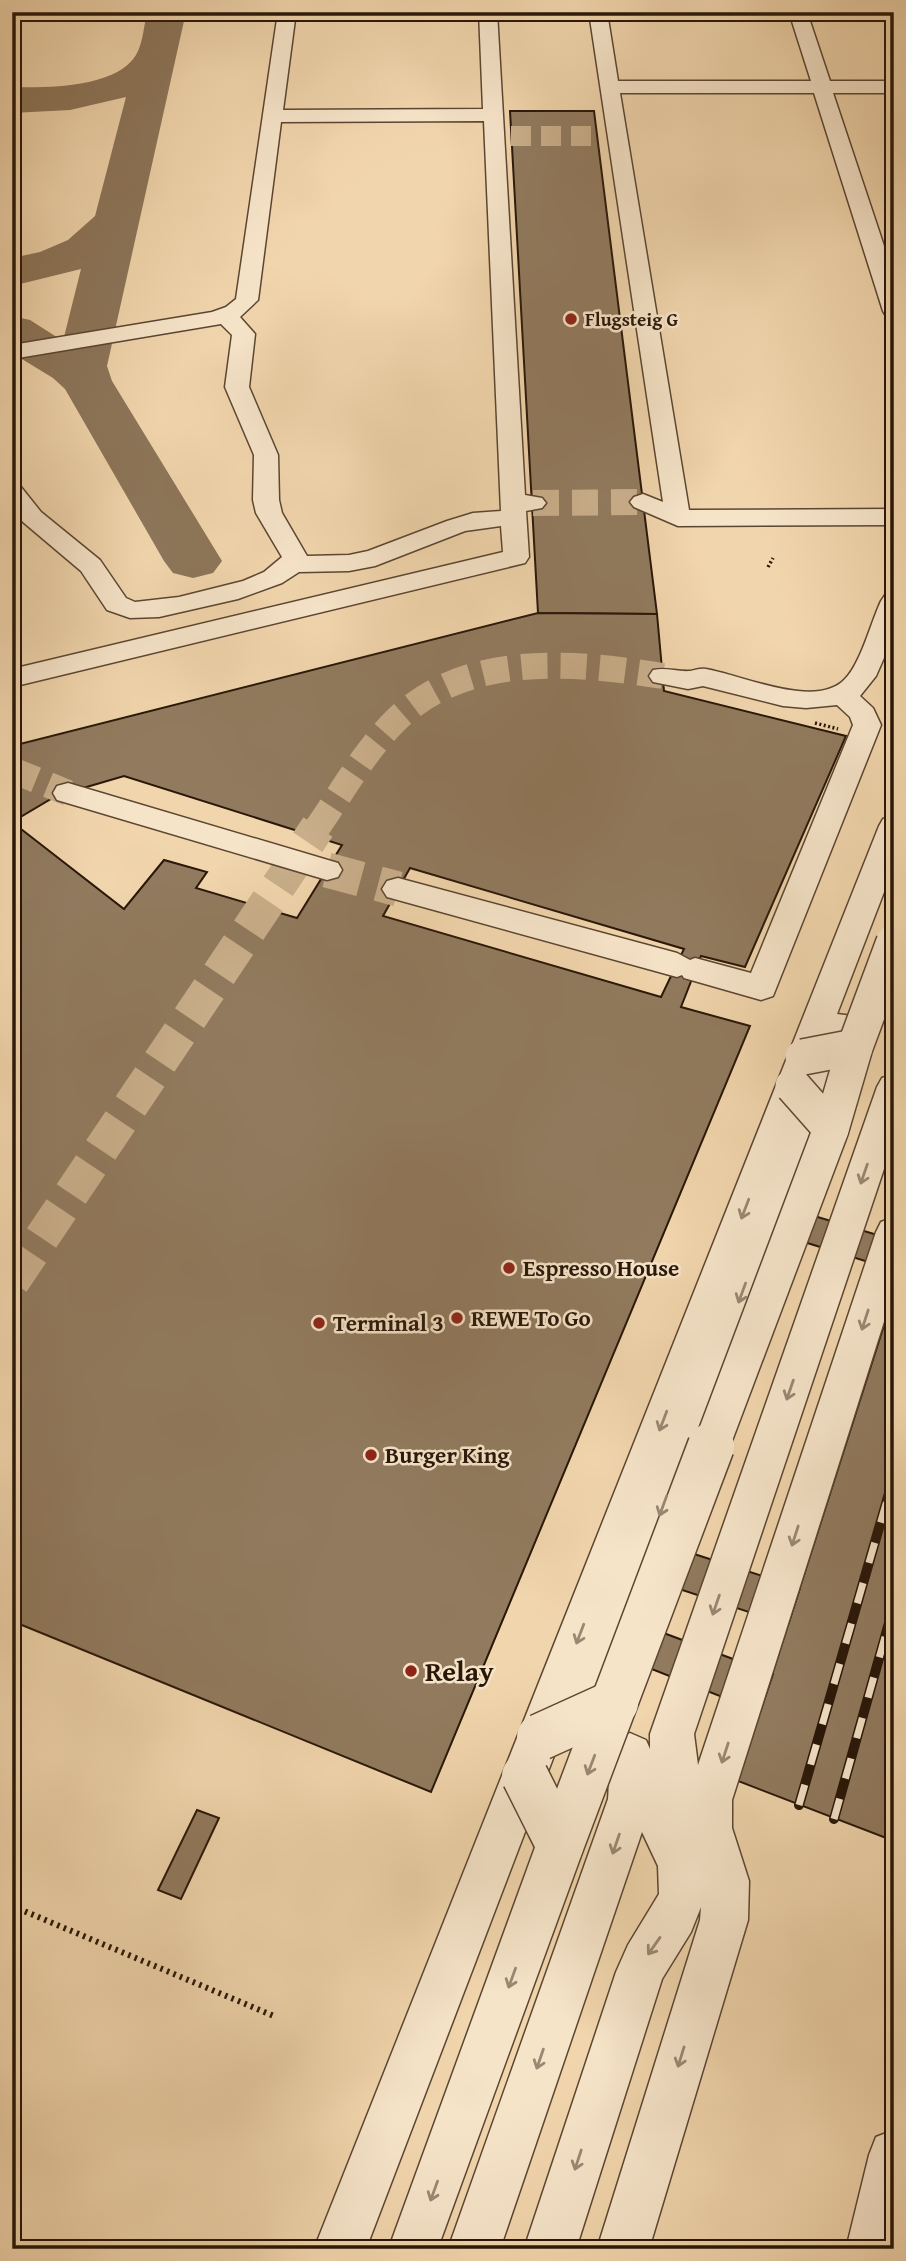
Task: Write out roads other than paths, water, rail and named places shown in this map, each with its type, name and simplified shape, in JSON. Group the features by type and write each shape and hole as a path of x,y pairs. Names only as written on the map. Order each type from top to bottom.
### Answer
{"lane":[{"path":"12,352 226,316 243,306 247,300 287,12"},
{"path":"12,678 516,557 520,508 500,129 488,12"},
{"path":"598,12 610,87 607,136 678,518"},
{"path":"798,12 894,311"},
{"path":"610,87 894,87"},
{"path":"273,116 500,129"},
{"path":"226,316 244,334 237,387 266,455 266,500 269,513 293,553 294,564"},
{"path":"12,492 32,517 91,566 116,604 131,610 144,611 230,592 272,579 294,564 349,563 375,558 473,521 520,508"},
{"path":"643,502 678,518 894,517"},
{"path":"663,676 688,680 703,677 807,701 821,701 844,695 857,683 894,601"},
{"path":"398,890 761,988 867,725 863,714 844,695"},
{"path":"68,793 327,870"},
{"path":"340,2249 894,826"},
{"path":"360,2249 549,1746 593,1698 894,884"},
{"path":"413,2249 560,1846 831,1129 855,1047 894,942"},
{"path":"798,1072 855,1047"},
{"path":"798,1072 831,1129"},
{"path":"623,2249 701,1992 705,1949 697,1853 671,1752 672,1734 894,1087"},
{"path":"550,2249 640,1972 646,1958 671,1921 697,1853 709,1800 894,1232"},
{"path":"607,1657 603,1677 606,1697 630,1755 697,1853"},
{"path":"532,1757 615,1703"},
{"path":"474,2249 627,1811 633,1774 630,1755"},
{"path":"532,1757 560,1846"},
{"path":"872,2249 894,2155"}],"tunnel":[{"path":"511,136 596,136"},
{"path":"533,503 643,502"},
{"path":"317,828 363,759 395,721 423,698 454,682 488,672 522,667 594,667 663,676"},
{"path":"12,770 68,793"},
{"path":"12,1282 318,827"},
{"path":"327,870 398,889"}],"railway":[{"path":"799,1805 894,1476"},
{"path":"834,1819 894,1605"}],"place":[{"name":"Flugsteig G","path":"571,319"},
{"name":"Espresso House","path":"509,1268"},
{"name":"REWE To Go","path":"457,1318"},
{"name":"Terminal 3","path":"319,1323"},
{"name":"Burger King","path":"371,1455"},
{"name":"Relay","path":"411,1671"}]}
